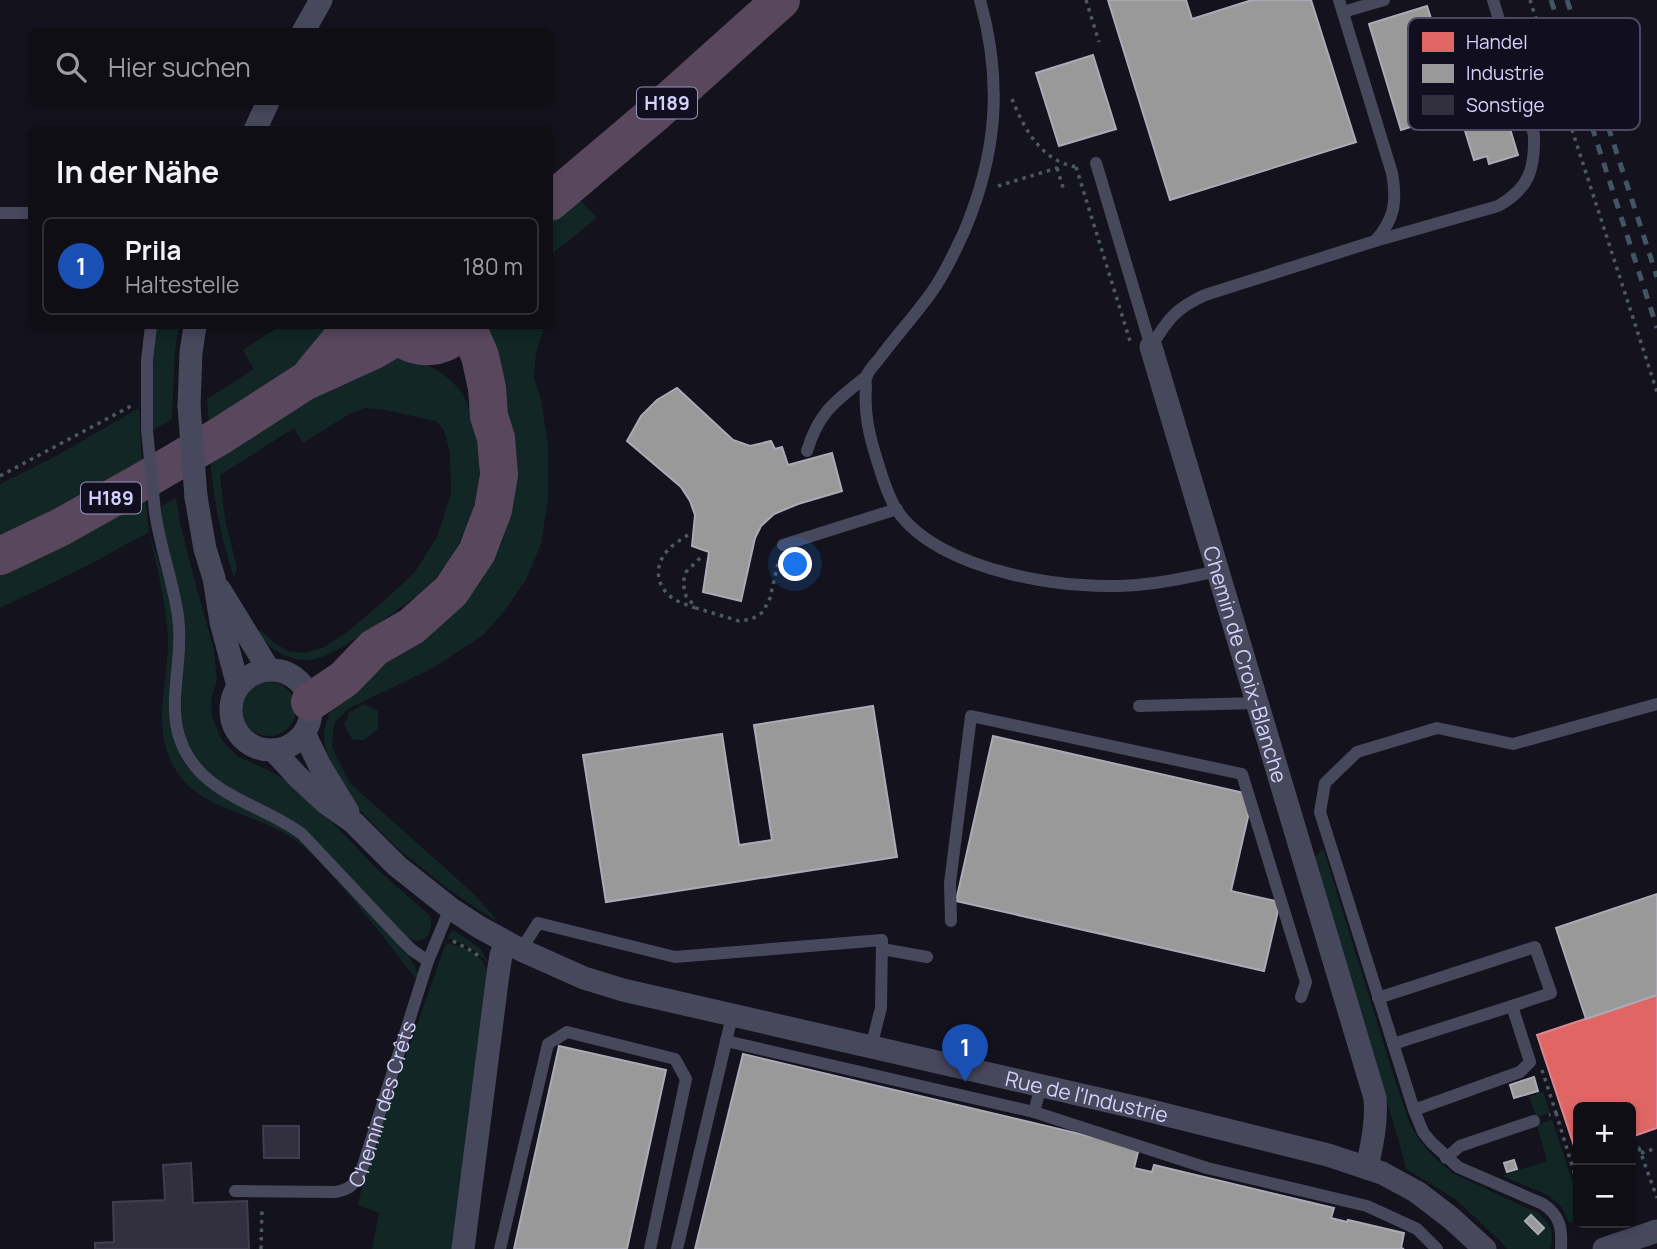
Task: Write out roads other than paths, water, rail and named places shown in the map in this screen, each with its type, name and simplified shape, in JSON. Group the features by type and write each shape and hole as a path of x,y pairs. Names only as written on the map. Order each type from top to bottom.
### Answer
{"highway":[{"name":"H189","path":"553,199 654,114 781,0"},
{"path":"304,383 349,329"},
{"path":"304,383 372,351 393,331 411,344 425,347 457,332"},
{"path":"295,696 321,666 374,648 412,625 451,591 477,552 493,510 499,475 496,438 489,416 472,390 450,367 457,332"},
{"name":"H189","path":"0,556 61,527 141,482 304,383"}],"street":[{"path":"305,28 321,0"},
{"path":"258,126 267,105"},
{"path":"195,329 189,406 196,497 205,549 214,578 220,622 238,686"},
{"name":"Chemin de Croix-Blanche","path":"1151,347 1375,1098 1374,1136 1367,1168"},
{"path":"214,578 257,648 295,696 320,766 354,823"},
{"path":"252,675 295,696 290,745 274,750 255,747 244,740 236,730 231,717 232,701 238,686 252,675"},
{"path":"274,750 298,777 354,823 397,866 450,908 514,946 502,955 498,974 463,1249"},
{"name":"Rue de l'Industrie","path":"514,946 604,985 1147,1110 1328,1155 1394,1179 1417,1192 1485,1249"},
{"path":"1604,1249 1657,1231"}],"lane":[{"path":"807,451 819,420 831,406 867,376 932,292 952,258 980,191 991,140 995,99 993,60 980,0"},
{"path":"1375,241 1390,221 1396,194 1341,6 1384,0"},
{"path":"1493,0 1498,18"},
{"path":"1151,347 1174,313 1205,295 1375,241 1498,206 1512,199 1530,175 1534,156 1532,130"},
{"name":"Chemin de Croix-Blanche","path":"1096,163 1151,347"},
{"path":"0,213 28,213"},
{"path":"151,329 147,360 147,430 158,535 180,632 174,721 179,738 203,774 229,793 291,825 302,834 399,937 428,961"},
{"path":"867,376 864,406 869,434 886,489 910,525 945,550 997,570 1045,581 1094,586 1143,585 1218,571"},
{"path":"783,545 897,509"},
{"path":"1139,706 1258,703"},
{"path":"1561,1249 1562,1230 1550,1209 1458,1167 1446,1158 1423,1132 1392,1044 1320,812 1325,783 1357,752 1437,728 1513,744 1657,704"},
{"path":"951,921 950,883 971,716 1241,774 1306,982 1301,997"},
{"name":"Chemin des Crêts","path":"235,1191 335,1192 346,1190 354,1184 361,1172 428,961 450,908"},
{"path":"514,946 538,923 675,957 882,940 881,1008 871,1047"},
{"path":"1378,999 1535,947 1551,993 1392,1044"},
{"path":"882,948 927,957"},
{"path":"1414,1110 1520,1072 1530,1062 1512,1006"},
{"path":"677,1249 733,1016"},
{"path":"500,1249 548,1044 567,1032 675,1059 686,1079 650,1249"},
{"path":"726,1041 1034,1112 1207,1168 1367,1206 1417,1229 1437,1249"},
{"path":"1034,1112 1041,1086"},
{"path":"1446,1158 1460,1146 1534,1121"}],"railway":[{"path":"1551,0 1557,18"},
{"path":"1567,0 1573,18"},
{"path":"1593,130 1657,328"},
{"path":"1609,130 1657,277"}],"place":[{"name":"Prila","path":"965,1082"}]}
